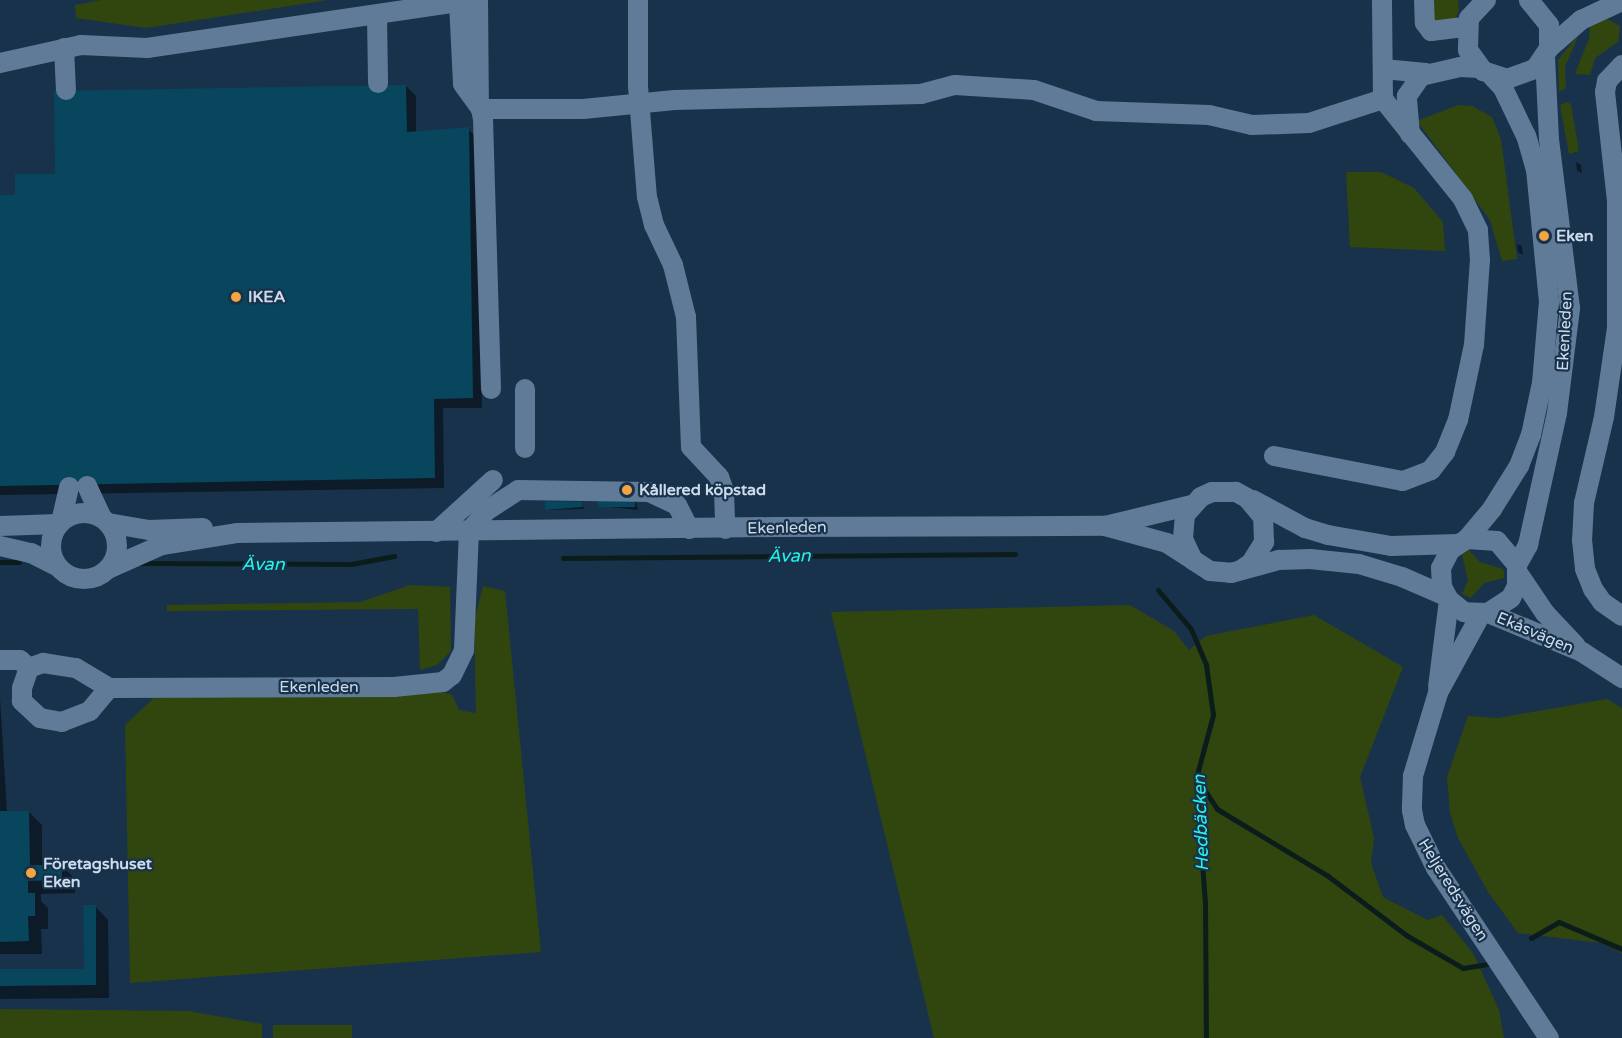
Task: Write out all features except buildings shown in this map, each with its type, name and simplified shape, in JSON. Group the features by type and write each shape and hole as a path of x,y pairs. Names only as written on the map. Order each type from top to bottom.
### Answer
{"street":[{"path":"638,0 639,106 646,198 654,225 673,265 686,317 690,440 699,459 719,477 724,491 725,529"},
{"path":"1274,456 1403,481 1431,470 1445,452 1458,420 1474,345 1480,260 1478,230 1463,199 1383,99 1382,0"},
{"path":"1424,0 1425,23 1431,31 1474,10"},
{"name":"Ekenleden","path":"1485,614 1511,598 1517,569 1528,545 1557,413 1570,308 1545,99 1549,25 1529,0"},
{"path":"0,63 64,48 147,48 469,1 463,84 480,107 488,222 491,390"},
{"path":"1383,69 1426,73 1486,72 1522,76 1581,20 1618,3"},
{"name":"Ekenleden","path":"1448,598 1441,568 1506,491 1531,435 1542,382 1549,302 1536,170 1526,136 1503,88 1468,50 1474,10"},
{"path":"377,16 378,83"},
{"path":"64,48 66,90"},
{"path":"1622,65 1607,81 1605,92 1617,200 1617,328 1604,417 1584,503 1582,540 1585,569 1593,589 1622,616"},
{"path":"1410,134 1407,96 1426,73"},
{"path":"480,107 639,106 675,100 921,94 955,85 1034,90 1096,111 1209,115 1252,125 1309,123 1383,99"},
{"path":"525,389 525,448"},
{"path":"436,532 493,480"},
{"path":"57,567 51,541 78,486 105,520 117,540 110,568"},
{"path":"469,532 486,511 518,490 649,492 677,505 689,529"},
{"path":"1485,614 1464,612 1448,598 1359,564 1280,560 1220,573 1193,560 1186,550 1182,527 1192,505 1212,492 1230,491 1305,528 1329,535 1390,546 1497,541 1517,569"},
{"path":"1241,570 1259,553 1265,536 1263,517 1248,498"},
{"name":"Ekenleden","path":"0,546 31,554 83,580 102,575 110,568 162,545 238,533 1105,526 1192,505"},
{"name":"Ekenleden","path":"0,526 60,523 78,513 149,530 205,528 238,533"},
{"name":"Ekenleden","path":"1105,526 1167,543 1193,560"},
{"name":"Ekenleden","path":"29,669 43,663 64,664 109,688 394,687 443,682 458,666 464,650 469,532"},
{"name":"Ekåsvägen","path":"1517,569 1545,613 1582,652"},
{"name":"Heljeredsvägen","path":"1448,598 1438,693 1413,776 1411,792 1415,825 1436,868 1549,1038"},
{"name":"Ekåsvägen","path":"1485,614 1582,652 1622,678"},
{"name":"Heljeredsvägen","path":"1438,693 1485,614"},
{"path":"0,660 20,660 29,669 22,688 22,701 40,718 62,722 77,719 90,711 109,688"}],"green space":[{"path":"101,0 328,0 146,28 76,18 75,5"},
{"path":"1431,0 1458,0 1459,10 1454,22 1440,23 1434,20"},
{"path":"1606,18 1620,26 1618,42 1595,58 1590,75 1575,74 1589,38 1590,26"},
{"path":"1579,34 1565,67 1566,88 1559,92 1558,60"},
{"path":"1567,102 1571,104 1579,151 1569,154 1560,105"},
{"path":"1458,105 1472,106 1492,117 1501,139 1517,259 1502,261 1490,220 1417,121"},
{"path":"1346,172 1381,172 1414,188 1443,222 1445,251 1350,247"},
{"path":"1469,550 1480,562 1503,569 1504,573 1504,578 1484,583 1471,598 1462,594 1468,580 1462,555"},
{"path":"410,585 450,587 451,651 437,665 420,670 418,609 167,611 167,605 360,602"},
{"path":"483,586 505,591 541,952 130,983 125,725 161,691 436,690 452,695 459,710 476,713 474,622"},
{"path":"1130,605 1174,631 1189,650 1206,636 1314,615 1403,667 1360,777 1374,838 1371,863 1383,897 1427,920 1442,915 1473,953 1499,1010 1504,1038 934,1038 831,612"},
{"path":"1607,699 1622,708 1622,953 1601,943 1518,933 1488,892 1458,838 1450,813 1447,777 1468,716 1498,718"},
{"path":"0,1009 188,1011 262,1024 262,1038 0,1038"},
{"path":"273,1025 352,1025 352,1038 273,1038"}],"waterway":[{"name":"Ävan","path":"563,558 1015,554"},
{"name":"Ävan","path":"138,563 351,564 394,556"},
{"name":"Ävan","path":"0,562 19,562"},
{"name":"Hedbäcken","path":"1158,590 1191,629 1206,665 1213,715 1196,778 1205,903 1206,1038"},
{"path":"1197,779 1217,809 1328,876 1406,935 1463,968 1488,964"},
{"path":"1531,938 1559,922 1622,949"}],"place":[{"name":"Eken","path":"1544,236"},
{"name":"IKEA","path":"236,297"},
{"name":"Kållered köpstad","path":"627,490"},
{"name":"Företagshuset Eken","path":"31,873"}]}
